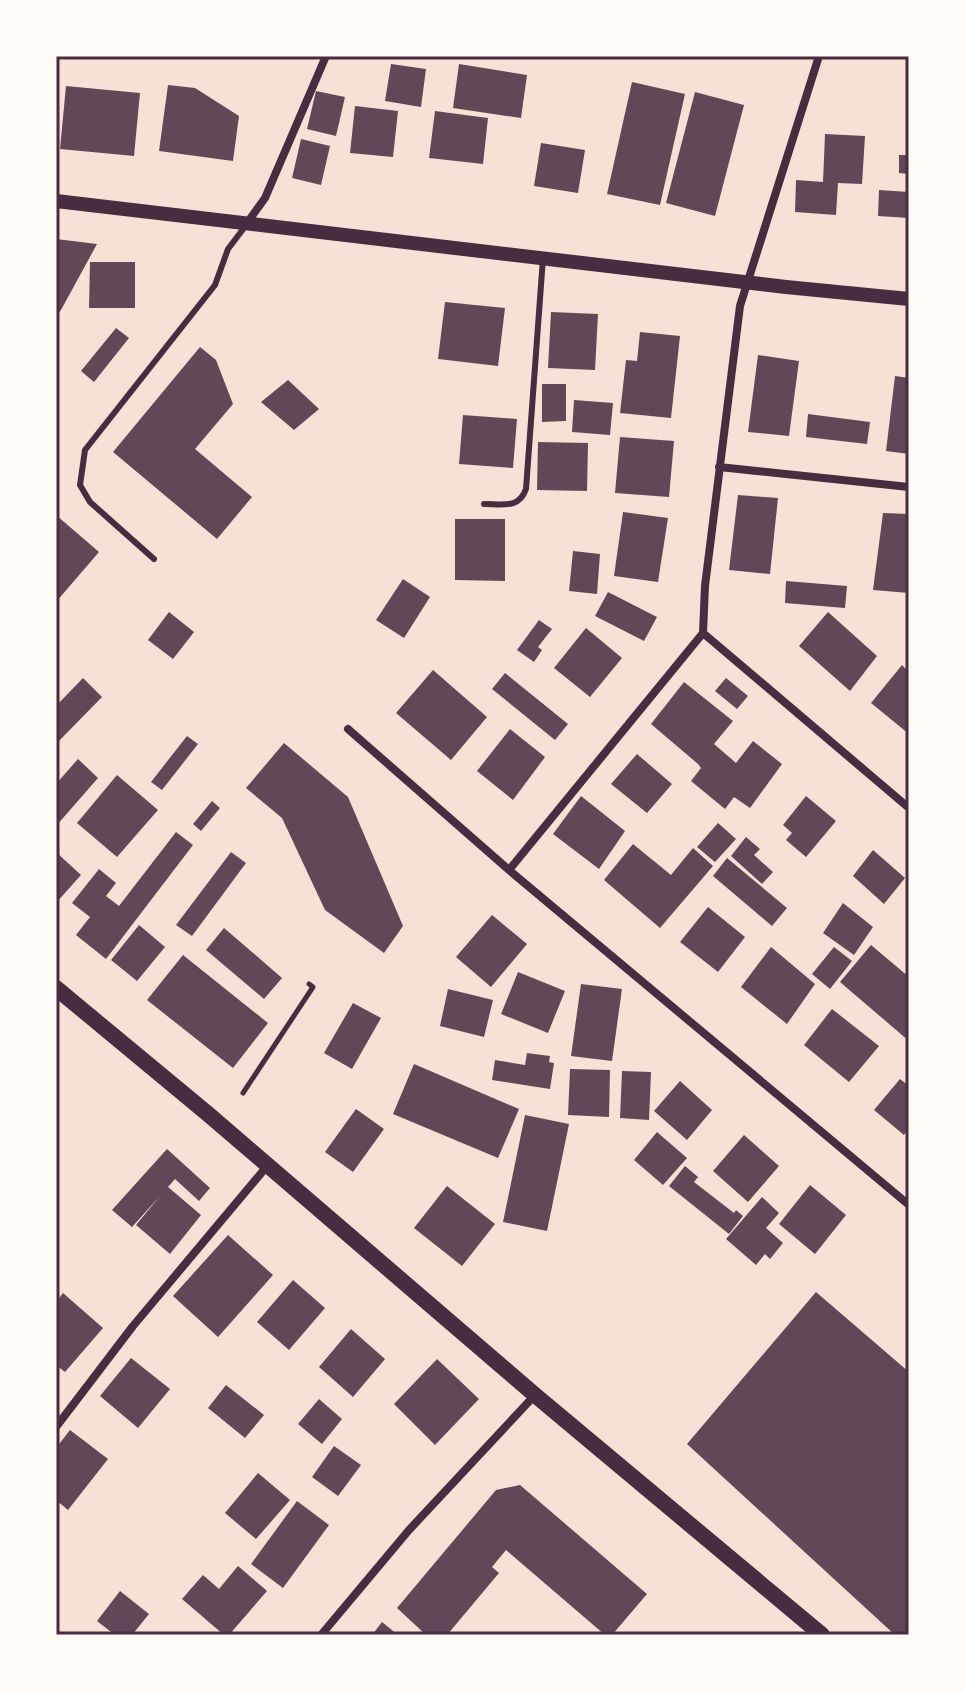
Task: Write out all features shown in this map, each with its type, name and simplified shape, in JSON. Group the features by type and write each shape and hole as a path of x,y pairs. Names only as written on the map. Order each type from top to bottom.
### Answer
{"main road":[{"path":"56,988 822,1635"}],"street":[{"path":"247,223 265,198 326,56"},
{"path":"509,870 703,633 705,586 738,318 819,56"},
{"path":"56,201 909,299"},
{"path":"719,467 909,487"},
{"path":"703,633 909,808"},
{"path":"348,729 509,870 909,1205"},
{"path":"56,1427 133,1326 268,1165"},
{"path":"321,1635 409,1530 535,1395"}],"lane":[{"path":"154,559 90,502 80,485 85,450 215,285 228,249 247,223"},
{"path":"484,504 517,502 523,498 526,489 543,258"}],"path":[{"path":"243,1093 313,987 309,984"}],"building":[{"path":"391,64 426,69 421,107 385,101"},
{"path":"459,64 527,75 521,118 453,108"},
{"path":"632,82 685,94 660,205 607,194"},
{"path":"168,85 195,88 239,116 233,161 159,151"},
{"path":"66,86 140,93 134,156 60,149"},
{"path":"316,91 345,97 336,136 307,129"},
{"path":"695,92 744,105 715,216 666,203"},
{"path":"355,106 398,111 393,157 350,153"},
{"path":"435,111 488,118 483,164 429,158"},
{"path":"825,134 865,136 862,184 838,183 836,215 795,212 796,180 823,182"},
{"path":"301,139 330,146 321,185 292,178"},
{"path":"541,143 585,150 578,193 534,186"},
{"path":"899,155 909,155 909,174 899,173"},
{"path":"879,190 909,192 909,218 878,216"},
{"path":"56,239 97,244 56,316"},
{"path":"90,262 135,262 135,308 89,308"},
{"path":"445,302 505,308 498,366 438,359"},
{"path":"551,312 598,314 595,370 548,368"},
{"path":"116,328 129,338 94,382 81,371"},
{"path":"640,332 680,336 671,418 620,413 626,360 637,361"},
{"path":"200,347 216,360 233,404 195,449 252,497 217,539 113,452"},
{"path":"758,355 799,361 789,436 748,432"},
{"path":"895,376 909,378 909,454 886,451"},
{"path":"288,380 319,409 294,430 261,402"},
{"path":"542,384 566,384 566,421 542,422"},
{"path":"574,400 613,403 610,435 572,432"},
{"path":"808,414 870,422 867,444 806,437"},
{"path":"463,415 517,419 513,468 459,464"},
{"path":"620,437 674,441 669,497 615,493"},
{"path":"538,442 588,443 587,491 537,490"},
{"path":"738,495 778,498 770,574 729,570"},
{"path":"623,512 668,518 658,582 614,576"},
{"path":"883,513 909,514 909,593 873,590"},
{"path":"56,515 99,552 56,602"},
{"path":"455,519 505,519 505,581 455,580"},
{"path":"573,551 600,554 597,594 569,591"},
{"path":"403,579 430,597 404,638 376,620"},
{"path":"786,581 847,586 845,608 785,603"},
{"path":"608,592 657,617 644,641 595,616"},
{"path":"169,612 194,632 173,659 148,640"},
{"path":"828,612 877,656 850,691 799,646"},
{"path":"539,620 552,629 538,647 542,650 534,662 517,650"},
{"path":"586,628 622,658 590,697 554,668"},
{"path":"902,665 909,672 909,734 871,703"},
{"path":"433,670 487,717 451,760 396,713"},
{"path":"505,673 568,724 555,740 492,689"},
{"path":"83,678 102,697 56,744 56,706"},
{"path":"726,678 748,696 737,709 715,691"},
{"path":"684,682 733,721 714,744 736,763 753,741 782,764 750,808 734,797 725,809 691,781 701,768 651,724"},
{"path":"510,729 545,757 513,800 477,771"},
{"path":"187,736 198,744 162,790 151,782"},
{"path":"284,743 348,797 403,926 384,953 325,910 282,818 246,788"},
{"path":"637,754 672,784 647,813 611,784"},
{"path":"78,759 98,778 56,826 56,784"},
{"path":"117,775 158,810 117,857 77,823"},
{"path":"581,796 625,831 599,869 553,834"},
{"path":"806,796 836,821 806,857 786,840 792,833 783,825"},
{"path":"212,801 220,808 201,831 193,824"},
{"path":"718,823 736,839 715,862 697,847"},
{"path":"176,832 193,845 106,959 76,935 90,917 72,903 99,869 116,883 106,896 119,906"},
{"path":"746,837 760,849 754,855 773,872 762,884 731,856"},
{"path":"633,844 671,875 693,848 713,866 660,928 604,880"},
{"path":"873,850 905,878 884,904 853,876"},
{"path":"56,852 81,875 56,903"},
{"path":"231,852 246,863 192,936 176,925"},
{"path":"727,858 787,908 772,926 713,876"},
{"path":"843,903 873,927 854,955 823,933"},
{"path":"708,907 745,937 718,972 680,942"},
{"path":"492,915 527,944 491,987 456,957"},
{"path":"139,925 165,947 137,981 111,960"},
{"path":"224,928 282,978 264,999 206,950"},
{"path":"871,945 909,977 909,1041 840,982"},
{"path":"771,947 815,984 787,1024 741,987"},
{"path":"834,947 852,961 830,989 812,974"},
{"path":"183,955 268,1023 233,1068 147,1000"},
{"path":"518,972 565,991 548,1033 501,1014"},
{"path":"581,984 622,989 612,1061 571,1056"},
{"path":"448,989 493,1000 484,1037 440,1026"},
{"path":"353,1003 381,1018 352,1069 324,1053"},
{"path":"832,1009 879,1046 849,1082 804,1045"},
{"path":"527,1053 550,1056 549,1062 554,1063 550,1089 492,1080 495,1060 525,1065"},
{"path":"414,1064 519,1109 498,1158 393,1114"},
{"path":"570,1069 610,1070 609,1117 568,1115"},
{"path":"622,1071 651,1072 649,1120 620,1118"},
{"path":"900,1079 909,1086 909,1128 904,1135 874,1110"},
{"path":"680,1081 712,1110 687,1140 654,1111"},
{"path":"356,1109 384,1129 353,1172 325,1152"},
{"path":"525,1115 569,1124 547,1231 503,1222"},
{"path":"657,1132 687,1158 663,1185 634,1160"},
{"path":"744,1135 779,1166 748,1202 713,1171"},
{"path":"167,1149 210,1188 199,1201 175,1179 168,1187 201,1215 170,1254 136,1225 160,1196 132,1227 112,1210"},
{"path":"685,1166 698,1177 694,1182 734,1213 736,1210 743,1216 729,1234 669,1186"},
{"path":"810,1185 846,1215 815,1254 779,1224"},
{"path":"447,1186 495,1224 462,1266 414,1228"},
{"path":"762,1197 779,1213 766,1228 783,1243 770,1259 765,1254 756,1265 726,1239"},
{"path":"228,1235 273,1275 218,1337 173,1296"},
{"path":"293,1280 325,1308 289,1350 257,1322"},
{"path":"816,1292 909,1372 909,1635 895,1635 687,1444"},
{"path":"63,1293 103,1328 65,1372 56,1365 56,1302"},
{"path":"351,1329 385,1359 353,1397 319,1367"},
{"path":"131,1358 170,1389 138,1428 100,1396"},
{"path":"437,1359 479,1399 435,1445 394,1404"},
{"path":"226,1385 264,1415 245,1438 208,1408"},
{"path":"319,1399 342,1419 322,1444 298,1424"},
{"path":"70,1430 108,1459 68,1510 56,1500 56,1448"},
{"path":"334,1446 361,1465 338,1496 312,1477"},
{"path":"258,1473 290,1500 256,1539 225,1513"},
{"path":"520,1485 647,1594 612,1635 605,1635 506,1550 492,1567 499,1573 447,1635 426,1635 397,1608 496,1490"},
{"path":"297,1501 329,1525 283,1588 251,1564"},
{"path":"238,1566 267,1591 229,1635 224,1635 182,1599 203,1575 219,1589"},
{"path":"120,1591 149,1614 132,1635 115,1635 97,1621"},
{"path":"382,1622 398,1635 372,1635"}]}
